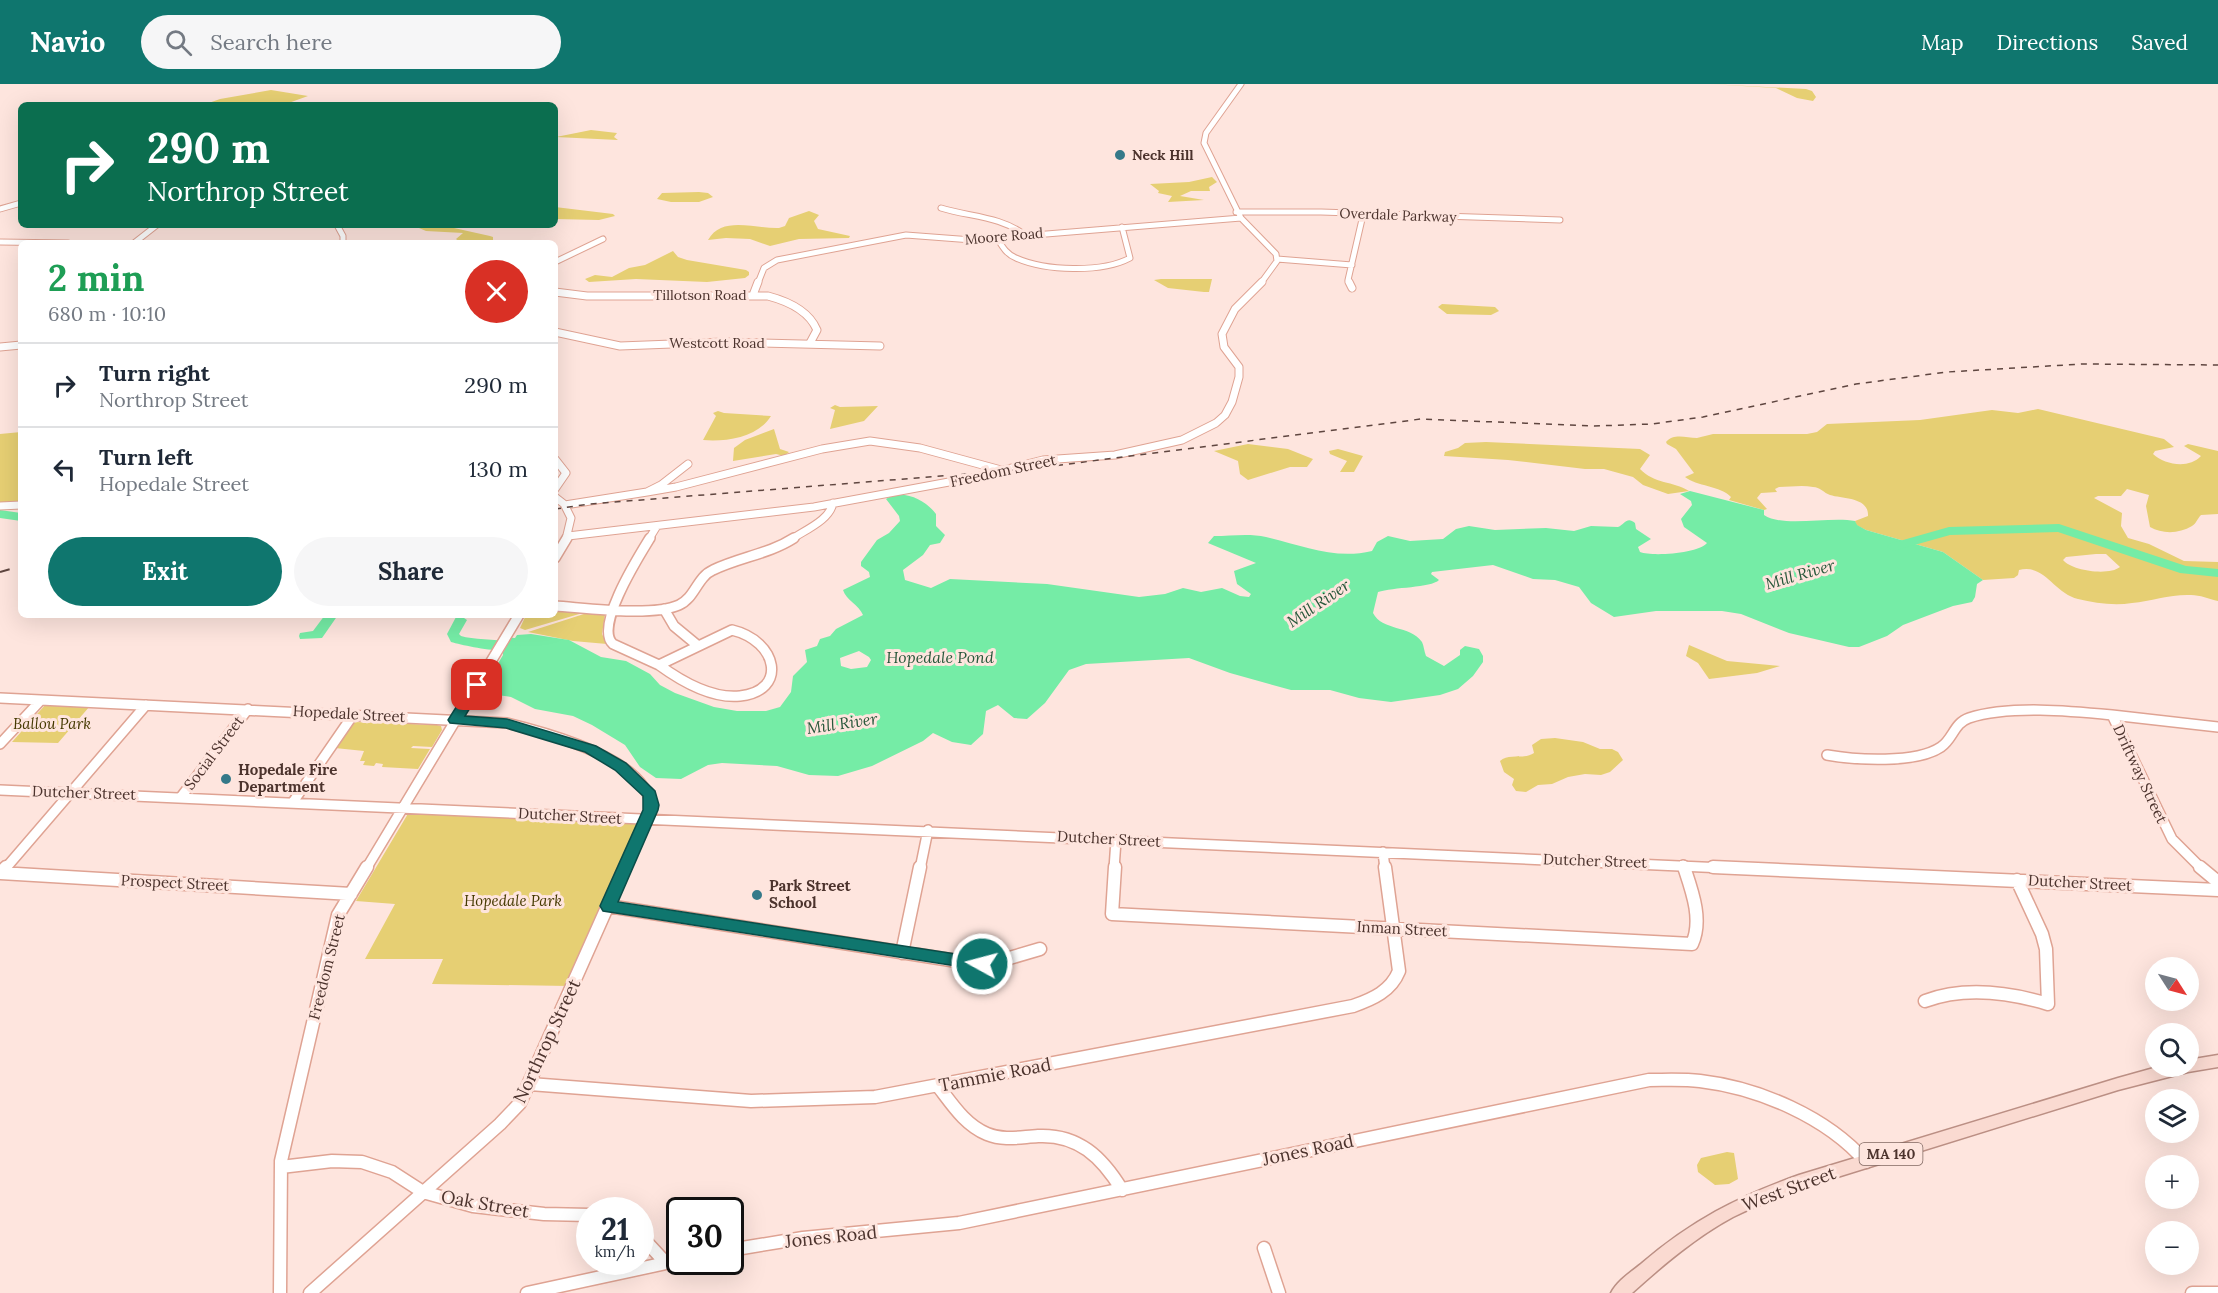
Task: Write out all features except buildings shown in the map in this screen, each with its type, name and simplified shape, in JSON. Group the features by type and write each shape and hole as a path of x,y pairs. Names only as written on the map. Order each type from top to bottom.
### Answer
{"main road":[{"name":"West Street","path":"2199,1064 2218,1061"},
{"name":"West Street","path":"1624,1292 1683,1241 1719,1217 1749,1201 1799,1182 2146,1077"}],"street":[{"path":"1240,84 1204,138 1206,151 1239,215 1264,244 1276,254 1277,259 1352,265"},
{"path":"0,209 18,203"},
{"path":"941,208 959,214 1009,223 1025,235"},
{"name":"Overdale Parkway","path":"1239,215 1363,215 1560,220"},
{"name":"Moore Road","path":"753,295 764,268 789,257 912,234 958,240 997,238 1239,215"},
{"path":"1352,288 1348,280 1363,215"},
{"path":"997,238 1004,250 1015,258 1085,269 1105,269 1123,263 1131,255 1122,227"},
{"path":"138,240 153,228"},
{"path":"558,261 603,239"},
{"path":"0,242 18,242"},
{"name":"Freedom Street","path":"568,536 782,512 1003,471 1043,460 1115,455 1182,440 1216,423 1225,415 1233,402 1239,367 1224,347 1222,334 1235,309 1269,275 1277,259"},
{"name":"Tillotson Road","path":"558,292 587,296 753,295 774,297 813,320 817,330 810,343"},
{"name":"Westcott Road","path":"558,333 597,343 620,345 724,342 880,346"},
{"path":"0,347 18,345"},
{"path":"565,505 675,488 822,449 870,441 920,447 1003,471"},
{"path":"558,462 566,473 558,485"},
{"path":"647,492 688,464"},
{"path":"558,499 565,505 572,519 568,536 558,553"},
{"path":"558,606 664,609 684,602 702,578 712,570 780,547 824,518 833,503"},
{"path":"0,506 18,505"},
{"path":"657,526 605,628 610,641 649,658 659,665 688,685 714,694 736,697 759,688 765,683 771,672 772,660 765,649 741,632 729,630 659,665"},
{"path":"664,609 674,626 697,645"},
{"name":"Freedom Street","path":"280,1293 281,1167 338,915 517,618"},
{"name":"Hopedale Street","path":"0,698 455,720 521,726 601,753 621,766 650,794 652,805 646,820"},
{"path":"0,744 41,700"},
{"path":"1,873 146,705"},
{"name":"Social Street","path":"181,797 248,709"},
{"path":"1827,756 1843,760 1868,760 1931,752 1943,746 1955,729 1966,719 1994,714 2036,709 2112,715"},
{"path":"293,802 354,715"},
{"name":"Driftway Street","path":"2112,715 2218,727"},
{"name":"Driftway Street","path":"2112,715 2172,839 2188,857 2218,882"},
{"name":"Dutcher Street","path":"0,790 646,820 928,830 2218,890"},
{"name":"Northrop Street","path":"310,1293 510,1115 523,1099 646,820"},
{"path":"902,952 928,830"},
{"name":"Inman Street","path":"1116,840 1112,914 1692,944 1697,937 1695,913 1683,865"},
{"name":"Tammie Road","path":"530,1084 772,1101 875,1097 1331,1011 1364,1002 1385,991 1398,974 1399,965 1383,852"},
{"name":"Prospect Street","path":"1,873 351,894"},
{"path":"1925,1001 1941,995 1976,993 2022,996 2048,1004 2046,950 2042,934 2017,880"},
{"path":"608,906 982,964 1002,961 1040,949"},
{"name":"Jones Road","path":"744,1249 803,1238 959,1223 1649,1080 1700,1082 1768,1097 1798,1110 1828,1128 1851,1145 1866,1162"},
{"path":"938,1086 965,1120 985,1133 1008,1138 1041,1135 1060,1137 1085,1145 1103,1161 1122,1190"},
{"name":"Oak Street","path":"281,1167 327,1162 362,1162 392,1172 423,1192 484,1208 576,1215"},
{"path":"1264,1248 1279,1293"},
{"path":"527,1293 563,1289 666,1263 654,1250"},
{"path":"2192,1293 2218,1293"}],"green space":[{"path":"1709,84 1806,89 1812,91 1816,97 1813,101 1797,98 1776,88"},
{"path":"271,90 308,96 291,102 212,102"},
{"path":"591,130 617,133 614,137 618,140 558,137"},
{"path":"1212,177 1217,182 1209,187 1210,191 1191,191 1180,196 1204,200 1168,202 1172,196 1158,193 1159,191 1150,184 1189,182"},
{"path":"662,193 708,193 713,197 699,202 671,202 657,199"},
{"path":"558,207 615,216 599,220 558,219"},
{"path":"809,211 819,215 814,221 818,229 850,236 849,238 799,239 770,246 750,239 708,240 714,232 730,225 779,228 785,226 789,218"},
{"path":"419,228 454,228 490,236 493,240 457,240 463,233 426,231"},
{"path":"673,251 678,257 687,260 746,270 749,275 745,278 707,282 636,279 589,282 585,279 595,275 612,277 629,268 645,265"},
{"path":"1212,279 1209,292 1204,292 1168,288 1154,280"},
{"path":"1442,304 1495,307 1499,311 1491,315 1447,314 1438,307"},
{"path":"835,405 840,407 878,406 864,421 830,429 835,410 830,408"},
{"path":"2038,409 2164,439 2174,447 2155,451 2153,454 2170,463 2190,463 2201,456 2184,446 2188,444 2218,451 2218,514 2201,515 2195,524 2182,531 2160,531 2150,527 2146,506 2149,495 2127,489 2121,496 2094,498 2122,513 2121,526 2128,538 2149,544 2184,561 2218,562 2218,601 2184,595 2125,604 2091,602 2070,596 2042,575 2028,569 2019,570 2018,575 2014,578 1983,580 1943,552 1866,530 1856,525 1855,521 1868,516 1864,505 1854,500 1830,495 1818,488 1779,487 1775,489 1777,492 1761,493 1757,498 1767,509 1764,510 1729,500 1731,497 1727,493 1685,477 1694,473 1676,449 1666,442 1676,437 1697,438 1713,434 1807,434 1817,432 1827,424 1920,420 1992,410 2018,413","holes":["2106,554 2120,567 2108,571 2091,571 2074,567 2063,560 2066,557"]},
{"path":"718,411 771,416 758,429 741,437 703,440 716,416 713,413"},
{"path":"774,429 780,449 789,452 784,456 776,454 733,461 734,448 745,440"},
{"path":"18,432 18,501 0,503 0,434"},
{"path":"1465,443 1640,449 1650,455 1640,469 1645,474 1689,491 1668,494 1643,485 1633,477 1604,469 1444,456 1445,452"},
{"path":"1248,444 1288,449 1313,459 1307,467 1290,467 1248,480 1240,474 1238,461 1214,451"},
{"path":"1338,449 1363,456 1354,472 1340,472 1347,461 1330,454 1329,451"},
{"path":"558,610 586,612 525,630 520,628 525,618 558,618"},
{"path":"587,613 605,614 602,634 607,644 573,641 528,632"},
{"path":"1689,645 1727,661 1780,666 1757,673 1709,679 1698,663 1686,656"},
{"name":"Ballou Park","path":"46,704 90,706 58,743 12,742"},
{"path":"355,722 437,725 441,726 442,730 432,747 413,746 411,748 430,749 418,769 382,767 383,764 376,763 374,766 363,765 365,761 360,761 364,751 335,748"},
{"path":"1555,738 1583,742 1600,749 1612,749 1618,752 1623,760 1610,772 1601,775 1585,774 1568,777 1552,784 1538,785 1526,792 1516,791 1512,785 1514,779 1504,772 1500,761 1508,757 1530,755 1534,753 1532,745 1541,739"},
{"name":"Hopedale Park","path":"409,812 639,823 569,986 432,984 443,959 365,959 395,904 356,901"},
{"path":"1727,1152 1734,1153 1738,1179 1729,1184 1715,1185 1698,1172 1697,1165 1701,1158"}],"water":[{"name":"Hopedale Pond","path":"1690,491 1764,510 1764,515 1783,521 1855,521 1857,525 1866,530 1943,552 1983,580 1977,584 1972,602 1953,606 1903,625 1887,636 1859,647 1849,647 1789,633 1741,614 1722,611 1656,611 1614,617 1591,603 1579,587 1555,580 1533,579 1493,565 1432,572 1431,574 1439,580 1435,583 1378,592 1373,613 1383,623 1417,637 1422,642 1426,656 1444,666 1460,655 1460,650 1465,646 1479,649 1483,662 1473,676 1458,689 1440,695 1391,702 1359,698 1330,690 1291,690 1230,673 1189,658 1086,664 1069,670 1045,703 1027,719 1014,718 998,705 986,711 983,734 971,745 952,742 933,733 923,741 872,766 838,776 809,775 777,766 722,763 708,765 681,779 656,778 640,767 625,745 592,725 573,716 535,709 511,697 490,694 486,691 488,687 486,684 503,655 501,637 515,638 517,635 531,634 569,640 601,657 626,661 650,674 660,685 675,693 714,707 737,711 766,711 780,707 791,692 793,676 807,662 805,650 817,646 820,639 830,636 836,629 863,615 843,590 870,577 869,572 861,566 861,562 877,540 889,533 900,521 899,516 886,499 892,496 906,495 926,504 936,514 936,526 945,535 940,543 930,545 923,555 903,570 905,580 931,588 950,579 1047,584 1139,597 1165,594 1183,588 1201,592 1222,588 1240,596 1249,597 1251,594 1237,584 1234,571 1256,563 1208,543 1214,536 1260,536 1344,554 1372,551 1377,542 1388,536 1410,541 1443,539 1456,529 1469,526 1495,530 1546,528 1574,531 1591,526 1618,527 1630,520 1635,523 1636,529 1651,539 1638,547 1640,552 1675,553 1695,549 1707,543 1684,527 1681,519 1692,505 1691,501 1680,494","holes":["859,651 871,660 867,667 851,669 841,666 840,658"]}],"waterway":[{"name":"Mill River","path":"0,514 18,517"},
{"name":"Mill River","path":"1893,547 1949,531 2059,528 2184,570 2218,573"},
{"name":"Mill River","path":"305,636 317,635 330,618"},
{"name":"Mill River","path":"461,620 453,634 456,639 473,644 514,646"}],"railway":[{"path":"558,509 590,504 1029,469 1421,419 1594,426 1652,424 1703,417 1856,384 1947,372 2082,364 2218,365"},
{"path":"0,572 18,567"}],"place":[{"name":"Neck Hill","path":"1120,155"},
{"name":"Hopedale Fire Department","path":"226,779"},
{"name":"Park Street School","path":"757,895"}],"route":[{"path":"477,685 455,720 507,723 591,749 621,766 650,794 652,805 608,906 982,964"}]}
